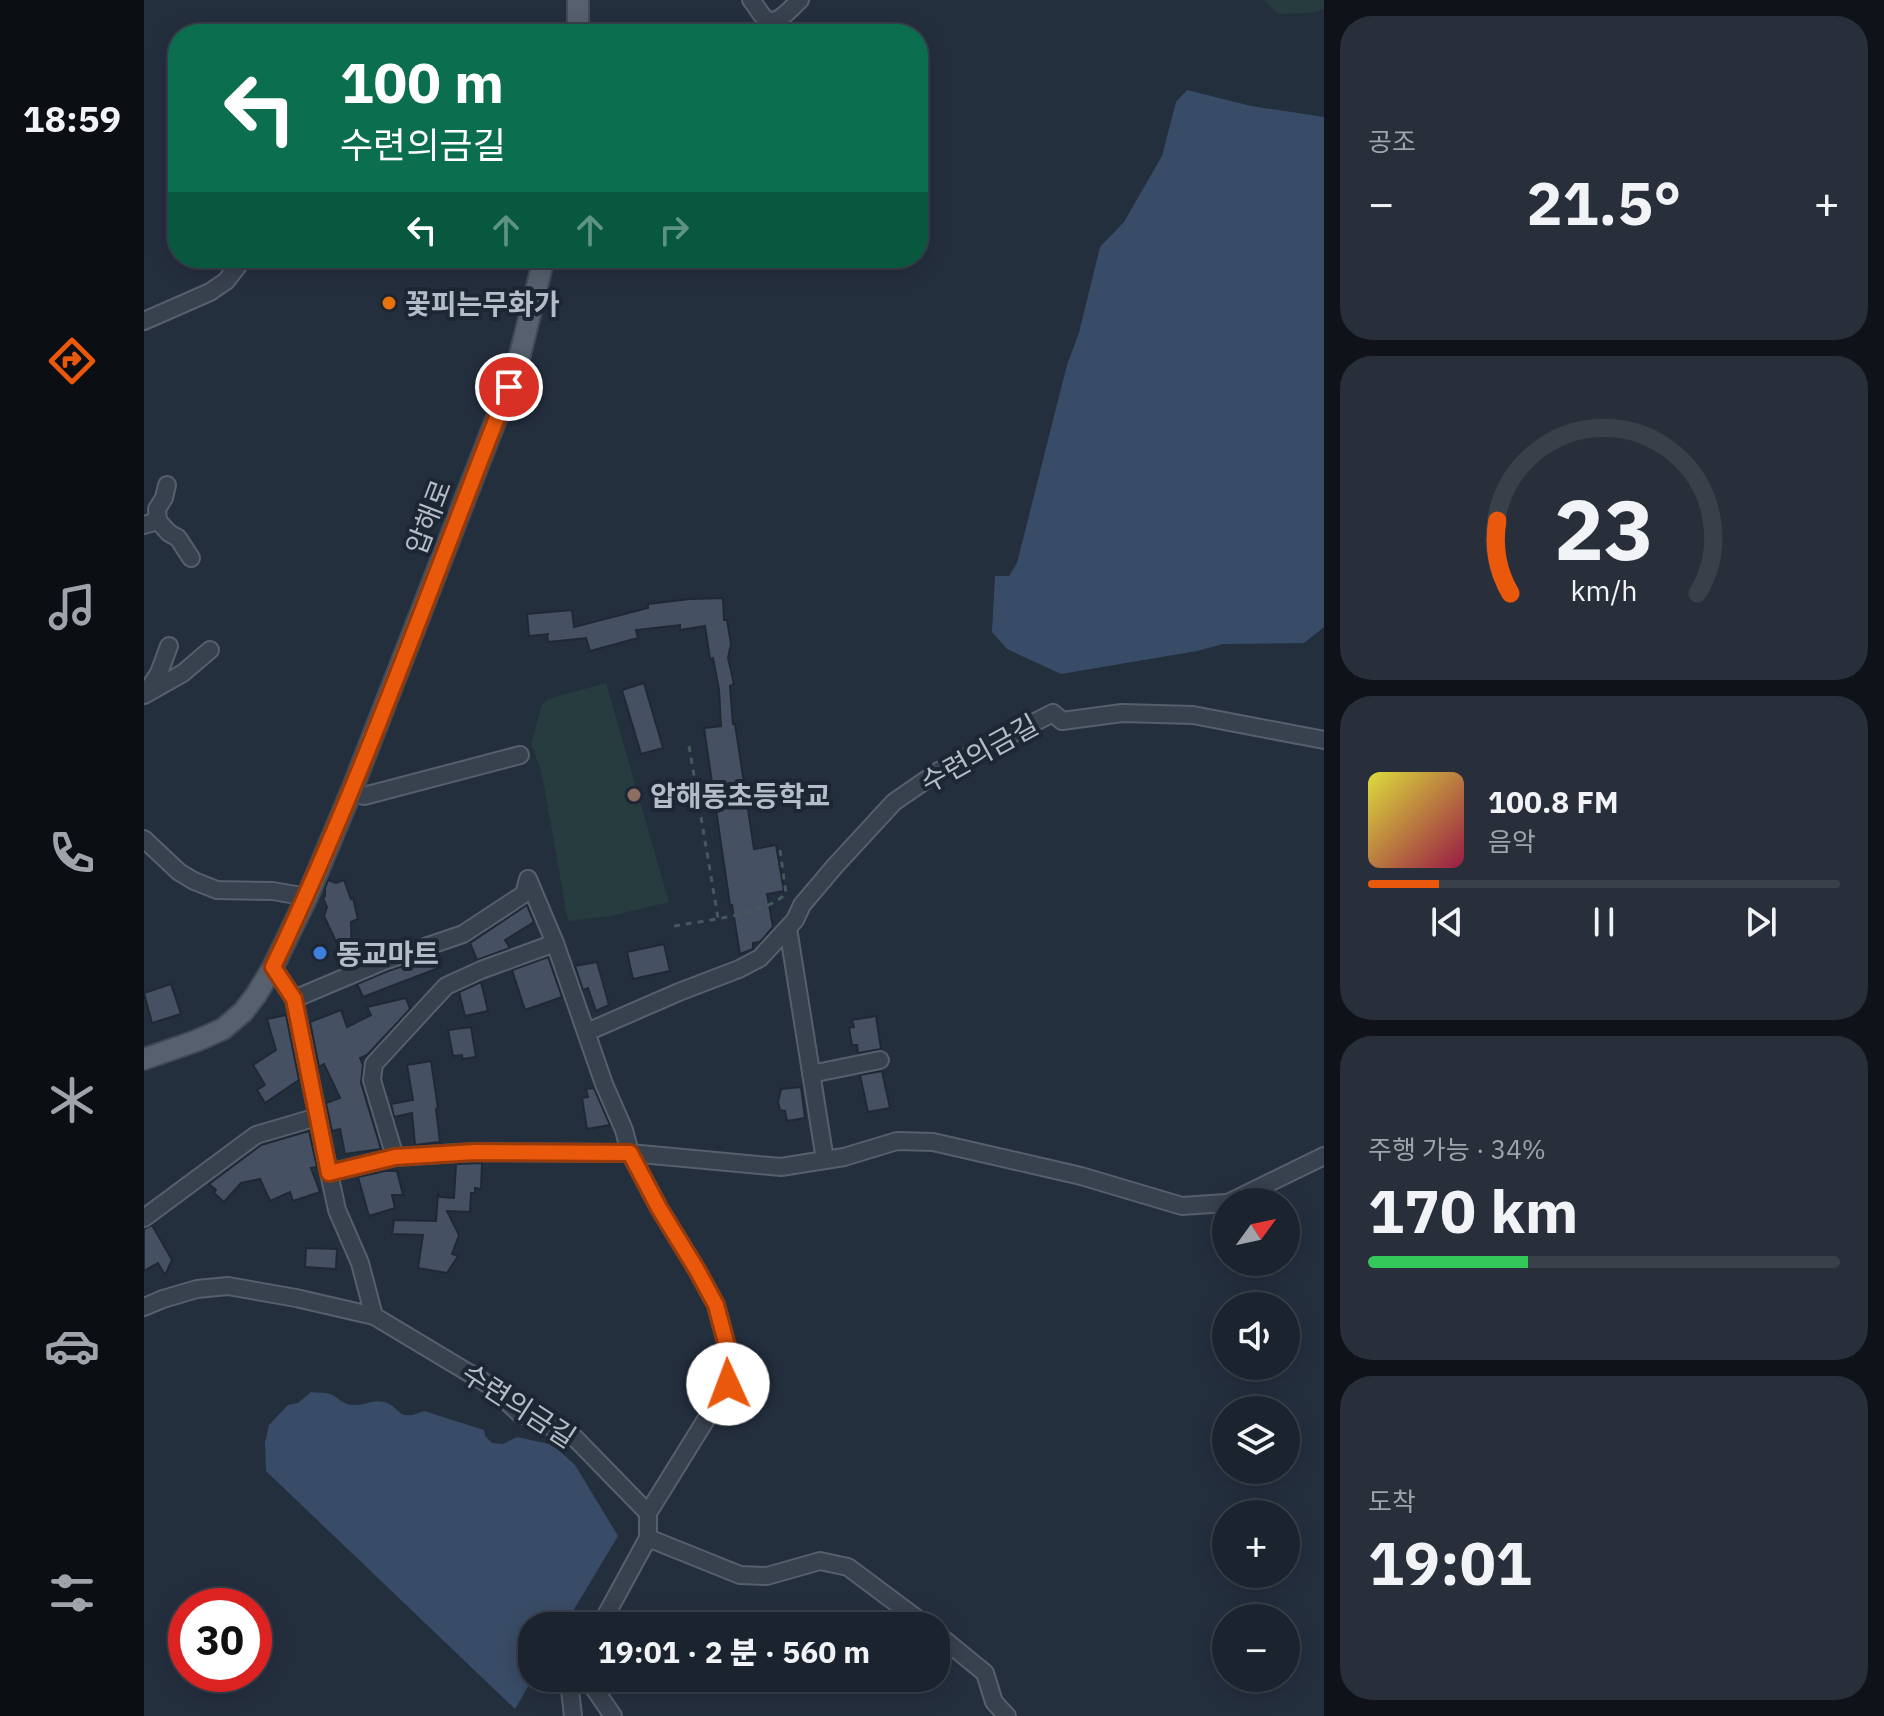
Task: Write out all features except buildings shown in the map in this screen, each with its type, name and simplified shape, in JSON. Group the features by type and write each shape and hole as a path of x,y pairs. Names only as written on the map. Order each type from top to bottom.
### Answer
{"main road":[{"path":"578,0 578,24"},
{"name":"압해로","path":"144,1059 223,1029 243,1012 273,967 307,897 351,792 518,363 542,268"}],"street":[{"path":"751,0 771,22 800,0"},
{"path":"144,321 210,292 226,281 236,268"},
{"path":"167,485 151,523 178,538 191,558"},
{"path":"145,694 159,673 169,646"},
{"path":"145,694 183,673 210,650"},
{"name":"수련의금길","path":"587,1032 760,958 795,920 802,905 894,802 939,771 1053,713 1062,721 1122,713 1193,715 1324,740"},
{"path":"351,792 364,796 520,755"},
{"path":"144,839 179,872 217,890 273,891 307,897"},
{"path":"294,999 384,961 463,934 524,894 528,879 555,943 630,1153 716,1305 727,1346 728,1384 648,1513 648,1538 608,1612"},
{"path":"788,928 825,1160"},
{"path":"395,1157 372,1080 374,1064 446,986 555,943"},
{"path":"273,967 294,999 337,1210 360,1263 374,1316"},
{"path":"811,1074 880,1060"},
{"path":"144,1218 256,1135 317,1117"},
{"path":"329,1173 395,1157 475,1152 630,1153 781,1167 844,1157 897,1141 933,1142 1081,1176 1182,1206 1212,1203"},
{"path":"1257,1188 1324,1156"},
{"name":"수련의금길","path":"144,1307 197,1289 228,1286 374,1316 489,1385 519,1413 573,1436 648,1513"},
{"path":"648,1538 740,1575 767,1576 820,1561 848,1567 908,1612"},
{"path":"950,1644 985,1673 994,1702 1007,1716"},
{"path":"570,1692 573,1716"},
{"path":"597,1692 613,1716"}],"path":[{"path":"689,746 718,918"},
{"path":"674,926 757,910 775,903 786,893 780,850"}],"green space":[{"path":"1264,0 1324,0 1324,9 1311,13 1278,14"},
{"path":"606,683 669,902 611,916 568,921 541,769 531,746 542,704 548,699"}],"water":[{"path":"1187,90 1251,106 1324,117 1324,627 1304,643 1223,644 1061,674 1007,649 992,632 995,576 1009,576 1017,563 1100,247 1124,222 1162,156 1176,102"},
{"path":"311,1392 330,1394 349,1405 384,1402 404,1415 424,1411 484,1430 492,1443 503,1444 517,1437 553,1445 575,1465 618,1536 572,1612 518,1612 518,1692 525,1692 515,1709 266,1471 265,1443 269,1425 288,1405 298,1403"}],"place":[{"name":"꽃피는무화가","path":"389,303"},
{"name":"압해동초등학교","path":"634,795"},
{"name":"동교마트","path":"320,953"}],"route":[{"path":"509,387 351,792 307,897 273,967 294,999 329,1173 395,1157 475,1152 630,1153 716,1305 727,1346 728,1384"}]}
